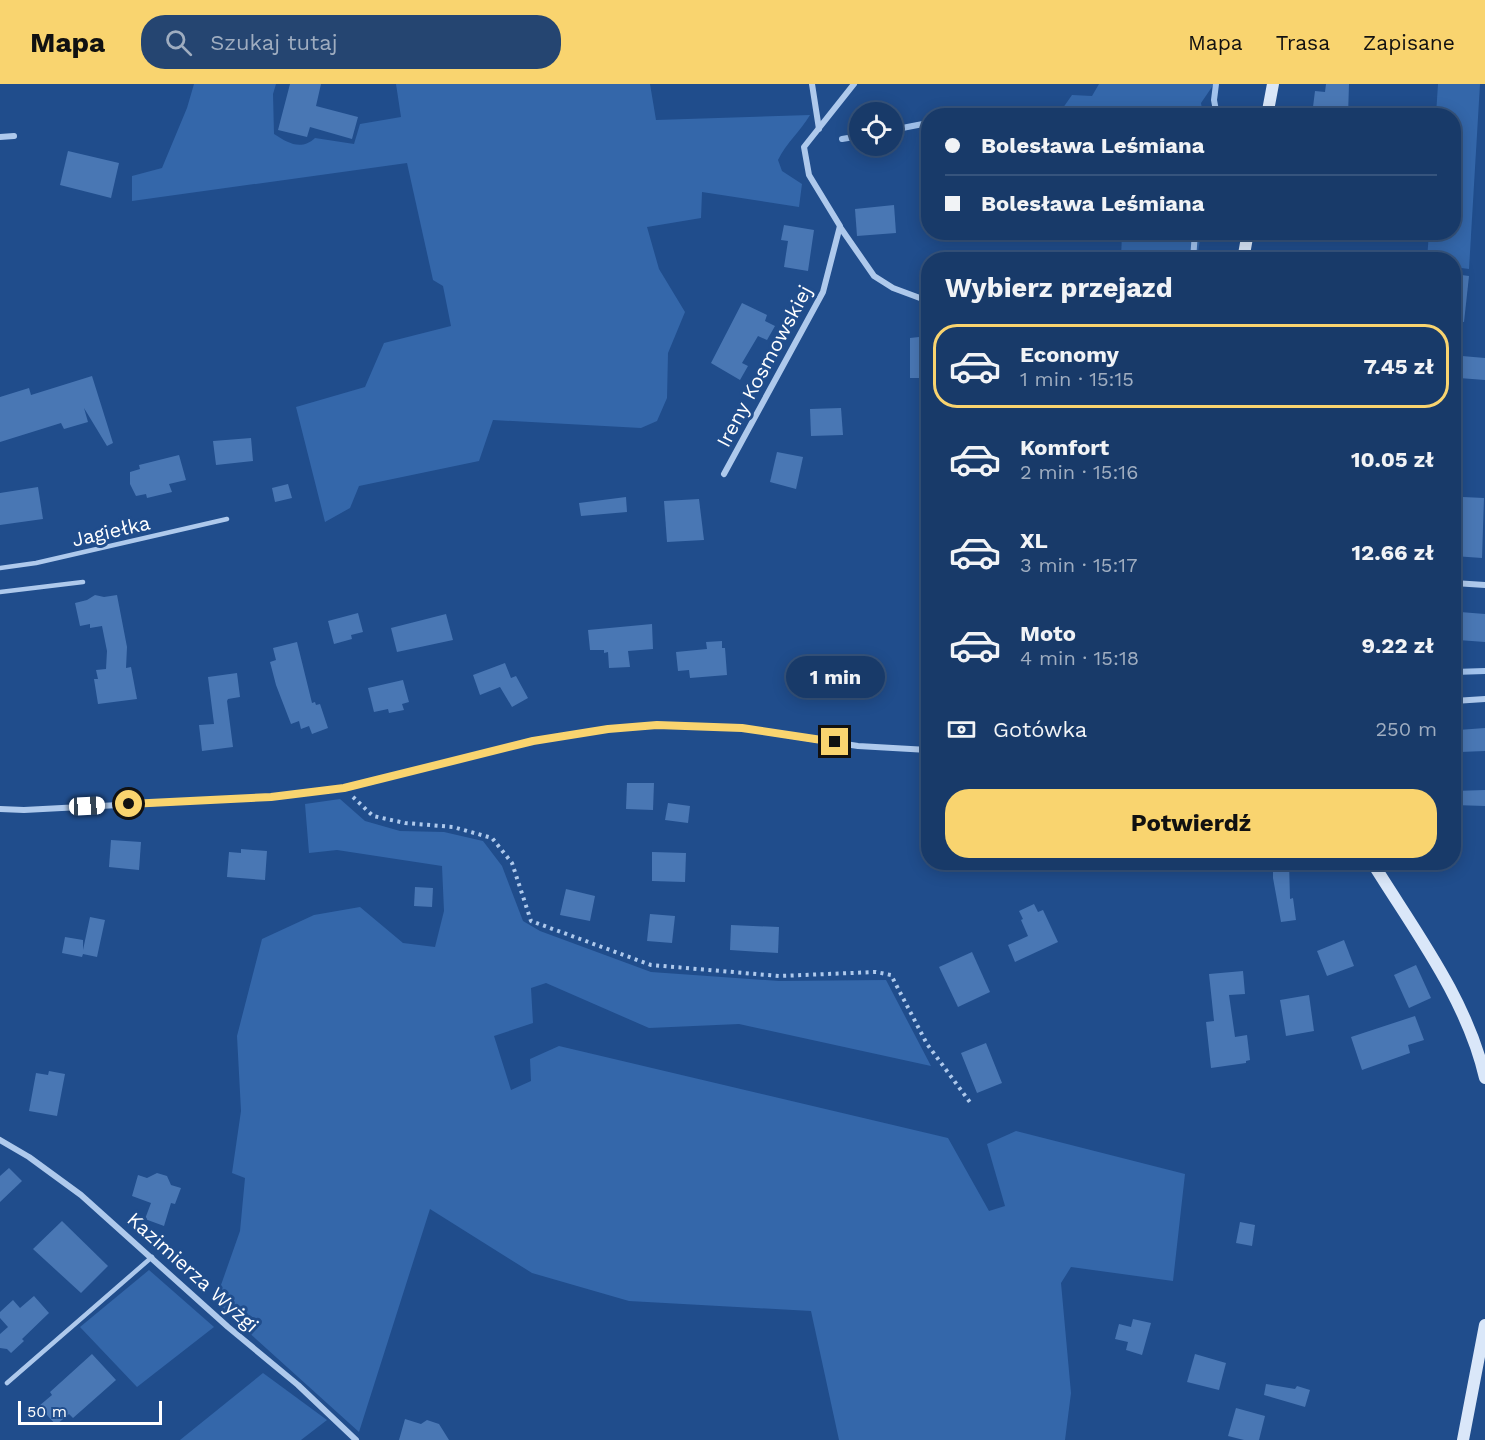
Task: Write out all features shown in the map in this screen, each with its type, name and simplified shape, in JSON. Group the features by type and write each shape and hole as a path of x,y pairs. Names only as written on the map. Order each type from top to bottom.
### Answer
{"street":[{"path":"812,84 819,129"},
{"path":"854,84 804,147 809,176 874,276 893,288 921,298"},
{"path":"1268,108 1273,84"},
{"path":"0,137 14,136"},
{"name":"Ireny Kosmowskiej","path":"724,474 823,292 840,226"},
{"path":"1461,583 1485,585"},
{"path":"1461,701 1485,699"},
{"path":"0,808 24,810 271,797 344,788 533,741 608,729 657,725 742,728 858,746 921,750"},
{"path":"1377,870 1456,1001 1471,1035 1485,1077"},
{"name":"Kazimierza Wyżgi","path":"0,1140 29,1157 81,1196 228,1327 297,1384 356,1440"},
{"path":"1463,1440 1485,1325"}],"lane":[{"name":"Jagiełka","path":"0,568 36,564 227,519"},
{"path":"0,592 83,582"},
{"path":"7,1383 152,1257"}],"path":[{"path":"344,788 373,816 405,823 453,827 492,838 512,863 531,921 651,965 779,976 876,972 891,975 927,1044 972,1105"}],"shaded area":[{"path":"194,84 276,84 273,94 274,134 289,143 300,145 315,138 354,144 360,124 401,117 396,84 650,84 656,120 810,115 778,160 782,171 802,184 799,207 702,192 701,218 647,227 659,269 685,312 668,353 667,398 657,421 641,428 493,420 479,461 359,486 350,508 325,522 296,407 365,387 384,343 451,326 443,286 433,280 407,163 132,201 132,176 162,168 187,108"},
{"path":"1099,84 1214,84 1201,103 1202,108 1063,108 1072,95 1092,96"},
{"path":"1438,84 1480,84 1469,269 1461,268 1461,252 1428,252 1428,240 1461,240 1461,108 1436,108"},
{"path":"1122,240 1200,240 1198,252 1121,252"},
{"path":"340,799 365,821 400,831 444,832 483,841 502,866 523,921 540,931 651,972 779,981 886,980 931,1066 739,1024 649,1028 546,983 531,988 533,1023 494,1036 511,1090 531,1081 530,1059 559,1046 948,1138 989,1211 1005,1206 987,1144 1016,1131 1185,1174 1173,1281 1071,1267 1061,1283 1071,1393 1065,1440 839,1440 811,1311 629,1301 532,1273 430,1209 359,1432 215,1302 240,1231 245,1178 232,1173 241,1111 237,1036 262,939 314,915 360,907 403,943 435,947 444,911 442,866 337,850 309,853 305,804"},
{"path":"149,1270 214,1327 137,1387 80,1327"},
{"path":"263,1373 327,1420 301,1440 180,1440"}],"building":[{"path":"290,84 321,84 316,106 358,117 352,139 310,127 307,137 278,130"},
{"path":"1326,84 1349,84 1348,108 1313,107 1315,91 1325,92"},
{"path":"68,151 119,163 111,198 60,185"},
{"path":"894,205 896,233 857,236 855,209"},
{"path":"784,225 814,230 808,271 784,267 788,241 781,240"},
{"path":"1461,275 1469,276 1464,322 1461,322"},
{"path":"742,303 767,315 765,321 775,326 767,340 758,336 742,363 748,366 740,380 711,363"},
{"path":"921,337 921,378 910,378 910,338"},
{"path":"1462,356 1485,358 1485,380 1461,378"},
{"path":"92,376 113,443 107,446 84,408 88,422 64,429 61,423 0,442 0,397 29,388 31,395"},
{"path":"841,408 843,435 811,436 810,409"},
{"path":"251,438 253,461 216,465 213,441"},
{"path":"777,452 803,457 796,489 770,482"},
{"path":"179,455 186,480 169,484 172,492 147,498 146,494 136,496 130,484 130,472 140,469 139,465"},
{"path":"288,484 292,498 275,502 272,488"},
{"path":"38,487 43,519 0,525 0,493"},
{"path":"626,497 627,512 581,516 579,503"},
{"path":"1463,497 1484,498 1482,558 1461,556"},
{"path":"699,499 704,540 667,542 664,501"},
{"path":"95,595 104,597 117,595 127,647 126,668 131,667 137,699 98,704 94,679 98,679 96,670 106,669 107,651 102,626 90,628 90,624 80,626 75,603"},
{"path":"1461,612 1485,614 1485,642 1461,640"},
{"path":"358,613 363,632 351,635 352,639 334,644 328,621"},
{"path":"446,614 453,640 397,652 391,628"},
{"path":"652,624 653,649 628,651 630,667 609,668 608,652 590,650 588,630"},
{"path":"722,641 722,648 725,648 727,675 690,678 689,670 678,671 676,652 707,649 706,642"},
{"path":"297,642 312,703 320,704 328,728 312,734 309,726 301,729 299,721 291,724 270,662 276,660 273,648"},
{"path":"505,663 511,678 516,676 528,698 512,707 500,687 480,695 473,675"},
{"path":"237,673 240,697 227,701 233,747 202,751 199,725 214,724 208,677"},
{"path":"403,680 409,702 402,704 404,710 389,713 388,709 374,712 368,688"},
{"path":"1485,728 1485,751 1461,752 1461,730"},
{"path":"627,783 654,783 653,810 626,809"},
{"path":"1485,790 1485,806 1461,805 1461,791"},
{"path":"668,803 690,806 688,823 665,820"},
{"path":"111,840 141,842 139,870 109,867"},
{"path":"241,849 267,851 265,880 227,877 229,852 241,853"},
{"path":"652,852 686,853 685,882 652,881"},
{"path":"1273,870 1289,870 1290,899 1293,898 1296,920 1281,922"},
{"path":"415,887 433,888 432,907 414,906"},
{"path":"566,889 595,896 590,921 560,915"},
{"path":"1034,904 1038,912 1043,910 1058,942 1015,962 1008,945 1028,936 1019,911"},
{"path":"650,914 675,916 672,943 647,941"},
{"path":"90,917 105,920 97,957 62,953 65,937 83,940 83,950"},
{"path":"731,925 779,927 778,953 730,950"},
{"path":"1344,940 1354,966 1327,976 1317,951"},
{"path":"972,952 990,992 958,1007 939,967"},
{"path":"1416,965 1431,998 1409,1008 1394,975"},
{"path":"1243,971 1245,994 1229,995 1235,1037 1247,1035 1250,1060 1246,1063 1211,1068 1206,1022 1214,1021 1209,974"},
{"path":"1309,995 1314,1031 1286,1036 1280,1000"},
{"path":"1415,1016 1424,1040 1408,1045 1410,1053 1362,1070 1351,1037"},
{"path":"986,1043 1002,1083 977,1093 961,1053"},
{"path":"49,1071 65,1074 57,1116 29,1111 36,1073 48,1075"},
{"path":"9,1168 22,1181 0,1202 0,1176"},
{"path":"157,1173 167,1176 171,1185 181,1188 175,1204 171,1203 164,1226 145,1219 151,1203 132,1196 138,1175 147,1178"},
{"path":"62,1221 108,1266 81,1293 33,1249"},
{"path":"1240,1222 1255,1225 1252,1246 1236,1243"},
{"path":"34,1296 49,1313 11,1353 7,1349 0,1348 0,1334 8,1327 0,1318 0,1312 13,1300 20,1308"},
{"path":"1133,1319 1151,1323 1142,1355 1126,1350 1128,1342 1115,1339 1119,1324 1131,1327"},
{"path":"92,1354 116,1380 73,1418 69,1414 56,1425 39,1406 52,1395 50,1392"},
{"path":"1195,1354 1226,1363 1219,1390 1187,1382"},
{"path":"1266,1384 1295,1389 1297,1386 1310,1390 1305,1407 1264,1395"},
{"path":"1236,1408 1265,1416 1259,1440 1244,1440 1228,1436"},
{"path":"405,1419 421,1424 427,1420 439,1424 449,1440 399,1440"}],"waterway":[{"path":"1216,84 1216,108"},
{"path":"903,128 921,124"},
{"path":"842,139 849,138"},
{"path":"1194,240 1194,252"},
{"path":"1461,672 1485,671"}],"route":[{"path":"129,804 271,797 344,788 533,741 608,729 657,725 742,728 835,742"}]}
